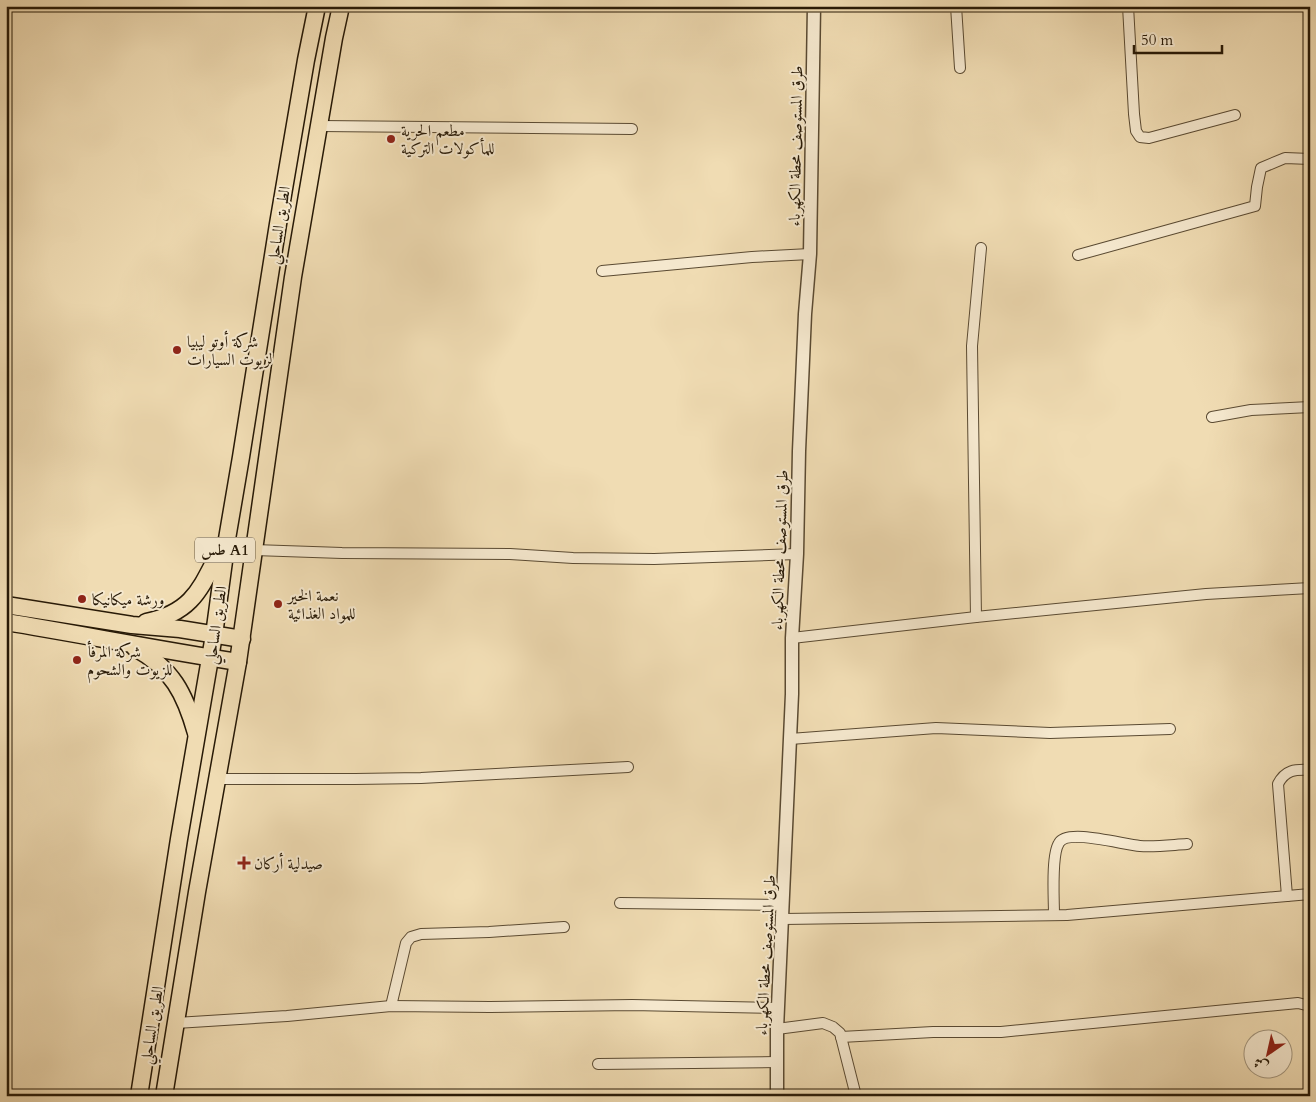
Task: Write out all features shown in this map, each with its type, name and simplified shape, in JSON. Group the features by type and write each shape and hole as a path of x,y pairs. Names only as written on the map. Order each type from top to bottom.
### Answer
{"highway":[{"name":"الطريق الساحلي","path":"140,1096 179,839 211,658 227,539 282,202 317,6"},
{"name":"الطريق الساحلي","path":"164,1096 197,892 242,639 293,277 341,6"},
{"path":"132,625 162,618 182,609 197,594 227,539"},
{"path":"6,604 132,625 180,629 242,639"},
{"path":"6,622 238,662"},
{"path":"122,642 150,656 175,682 184,697 198,737"}],"street":[{"path":"722,6 757,6"},
{"name":"طرق المستوصف محطة الكهرباء","path":"777,1096 777,1029 784,905 792,694 792,638 802,392 810,254 814,6"},
{"path":"956,6 960,68"},
{"path":"1128,6 1134,114 1136,131 1140,137 1150,138 1235,115"},
{"path":"320,126 632,129"},
{"path":"1078,255 1256,206 1261,168 1285,158 1310,159"},
{"path":"976,617 972,346 981,248"},
{"path":"602,271 752,257 810,254"},
{"path":"1212,417 1251,410 1310,407"},
{"path":"254,550 342,553 510,554 573,558 645,559 796,554"},
{"path":"792,638 1206,594 1310,588"},
{"path":"790,739 936,728 1050,733 1170,729"},
{"path":"218,779 392,778 628,767"},
{"path":"1287,896 1278,784 1284,774 1293,771 1310,770"},
{"path":"1054,915 1054,856 1062,838 1070,836 1140,846 1186,844"},
{"path":"783,919 1067,915 1310,894"},
{"path":"620,903 784,905"},
{"path":"391,1006 406,943 411,936 564,927"},
{"path":"840,1038 933,1032 1001,1032 1298,1003 1310,1006"},
{"path":"176,1024 391,1006 632,1005 778,1008"},
{"path":"777,1029 823,1023 833,1027 840,1033 856,1096"},
{"path":"598,1064 777,1062"}],"place":[{"name":"مطعم الحرية للمأكولات التركية","path":"391,139"},
{"name":"شركة أوتو ليبيا لزيوت السيارات","path":"177,350"},
{"name":"ورشة ميكانيكا","path":"82,599"},
{"name":"نعمة الخير للمواد الغذائية","path":"278,604"},
{"name":"شركة المرفأ للزيوت والشحوم","path":"77,660"},
{"name":"صيدلية أركان","path":"244,863"}]}
